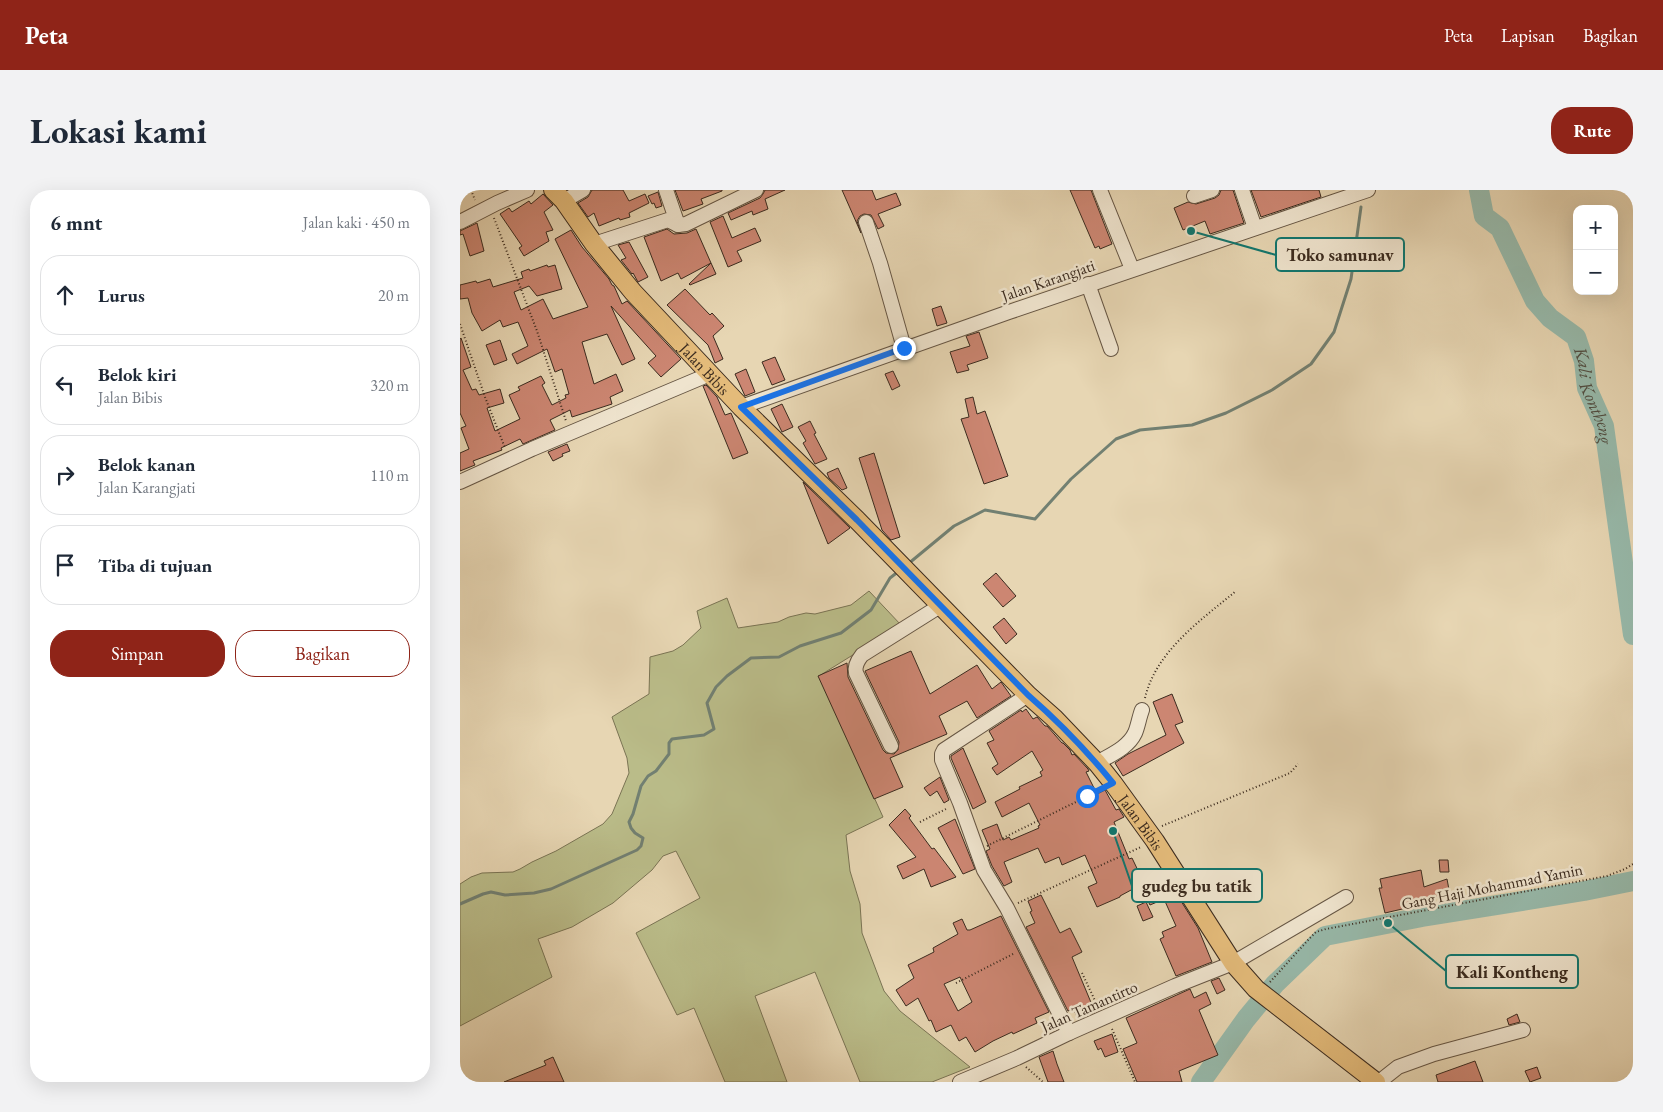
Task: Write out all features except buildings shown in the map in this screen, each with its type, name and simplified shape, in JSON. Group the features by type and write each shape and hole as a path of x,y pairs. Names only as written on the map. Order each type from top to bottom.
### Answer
{"main road":[{"name":"Jalan Bibis","path":"559,195 594,244 633,292 741,407 857,520 1097,763 1152,836 1233,963 1276,1006 1378,1082"}],"street":[{"path":"460,222 527,190"},
{"path":"559,195 583,190"},
{"path":"666,190 678,225"},
{"path":"594,244 668,220 678,225 686,224 756,190"},
{"path":"1100,190 1132,269"},
{"path":"1194,196 1212,190"},
{"path":"1242,190 1255,228"},
{"name":"Jalan Karangjati","path":"741,407 904,348 1255,228 1329,197 1368,190"},
{"path":"866,222 880,263 904,348"},
{"path":"1088,284 1111,349"},
{"path":"460,482 710,374"},
{"path":"891,746 855,670 857,662 862,655 940,606"},
{"path":"1028,695 944,750 942,760 984,870 1007,908 1069,1033"},
{"path":"1097,763 1130,741 1142,710"},
{"name":"Jalan Tamantirto","path":"960,1082 1175,986 1233,963 1346,896"},
{"path":"1378,1082 1398,1067 1434,1054 1523,1030"}],"path":[{"path":"490,207 537,331 570,433"},
{"path":"460,324 485,397 510,460"},
{"path":"1142,710 1148,685 1183,635 1236,591"},
{"path":"1007,908 1152,836 1290,773 1298,764"},
{"path":"976,851 1113,783"},
{"path":"920,822 960,803"},
{"name":"Gang Haji Mohammad Yamin","path":"1260,992 1278,975 1316,932 1607,876 1625,870 1633,864"},
{"path":"956,983 1026,947"},
{"path":"1082,973 1135,1082"},
{"path":"1017,1058 1043,1082"}],"green space":[{"path":"869,591 901,625 819,676 883,817 846,835 850,871 860,904 862,933 884,991 900,1011 970,1067 932,1082 860,1082 815,972 755,996 787,1082 725,1082 694,1008 677,1015 636,933 700,898 676,851 663,856 652,870 613,903 572,927 538,939 552,977 460,1026 460,884 482,873 513,872 520,869 603,824 612,814 629,773 627,758 612,717 649,694 650,657 673,651 683,645 701,628 697,611 727,598 738,628 778,622 806,613 815,614 851,605"}],"waterway":[{"name":"Kali Kontheng","path":"1479,190 1484,216 1500,228 1535,301 1550,318 1576,337 1584,361 1587,388 1604,426 1633,635"},
{"path":"908,564 954,526 985,510 1035,519 1071,479 1116,439 1140,430 1192,425 1226,413 1272,390 1311,364 1334,332 1351,279 1361,207"},
{"path":"460,904 491,892 505,895 534,893 551,889 637,850 641,846 643,838 635,833 629,822 641,786 669,754 669,743 672,739 704,735 714,729 707,703 716,687 751,658 779,657 800,646 841,633 871,610 890,578 899,571"},
{"name":"Kali Kontheng","path":"1201,1082 1246,1019 1275,984 1325,936 1422,917 1584,891 1633,881"}],"place":[{"name":"Toko samunav","path":"1191,231"},
{"name":"gudeg bu tatik","path":"1113,831"},
{"name":"Kali Kontheng","path":"1388,923"}],"route":[{"path":"904,348 741,407 857,520 1097,763 1113,783 1087,796"}]}
